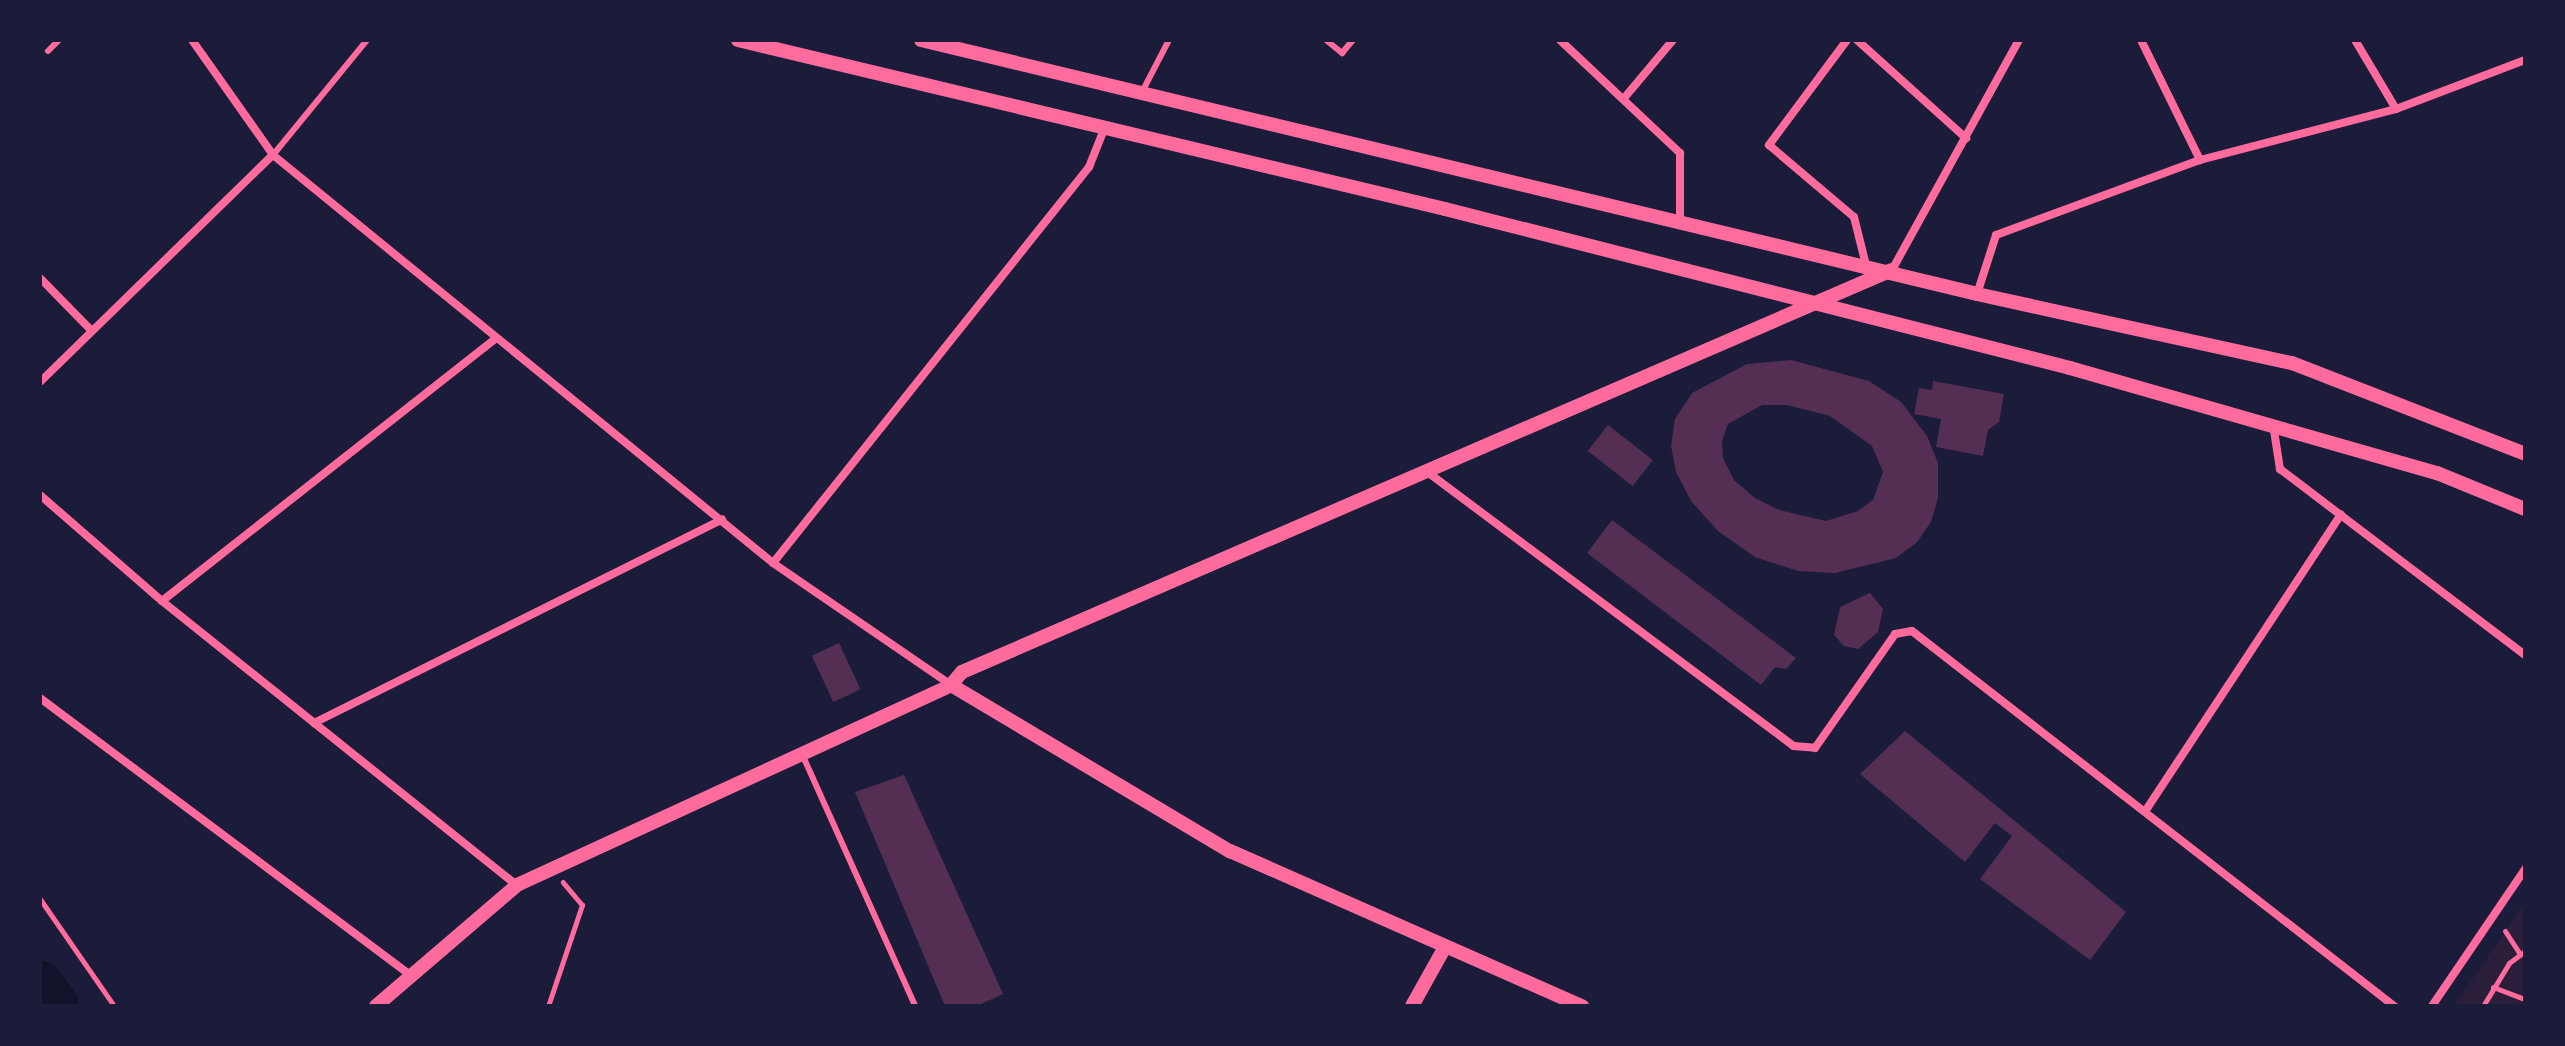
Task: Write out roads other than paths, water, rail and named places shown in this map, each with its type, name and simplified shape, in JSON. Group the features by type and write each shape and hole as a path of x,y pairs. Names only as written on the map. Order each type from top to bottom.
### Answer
{"street":[{"path":"192,40 273,155 773,563 951,685 1230,851 1582,1006"},
{"path":"738,40 1105,126 1811,303 2273,423 2437,473 2525,509"},
{"path":"921,40 1141,96 1892,270 1977,294 2292,363 2525,454"},
{"path":"1560,40 1625,97 1680,153 1680,221"},
{"path":"1625,97 1673,40"},
{"path":"1847,40 1769,145 1854,217 1866,265"},
{"path":"1857,40 1966,138"},
{"path":"2141,40 2200,160"},
{"path":"2355,40 2396,109"},
{"path":"376,1006 517,885 951,685 962,672 1892,270 1966,138 2014,42"},
{"path":"1977,294 1996,235 2200,160 2396,109 2525,60"},
{"path":"773,563 1089,167 1105,126"},
{"path":"40,382 90,329 273,155"},
{"path":"40,278 90,329"},
{"path":"162,601 495,339"},
{"path":"2273,423 2280,469 2525,655"},
{"path":"1425,470 1794,746 1815,748 1895,634 1912,631 2146,810 2394,1006"},
{"path":"40,495 162,601 517,885"},
{"path":"2146,810 2341,514"},
{"path":"314,723 722,520"},
{"path":"40,698 410,975"},
{"path":"2432,1006 2525,869"},
{"path":"1412,1006 1445,947"}],"lane":[{"path":"48,51 59,40"},
{"path":"273,155 367,40"},
{"path":"1141,96 1169,40"},
{"path":"1326,40 1342,53 1353,40"},
{"path":"802,754 915,1006"}],"waterway":[{"path":"40,985 55,1006"}]}
